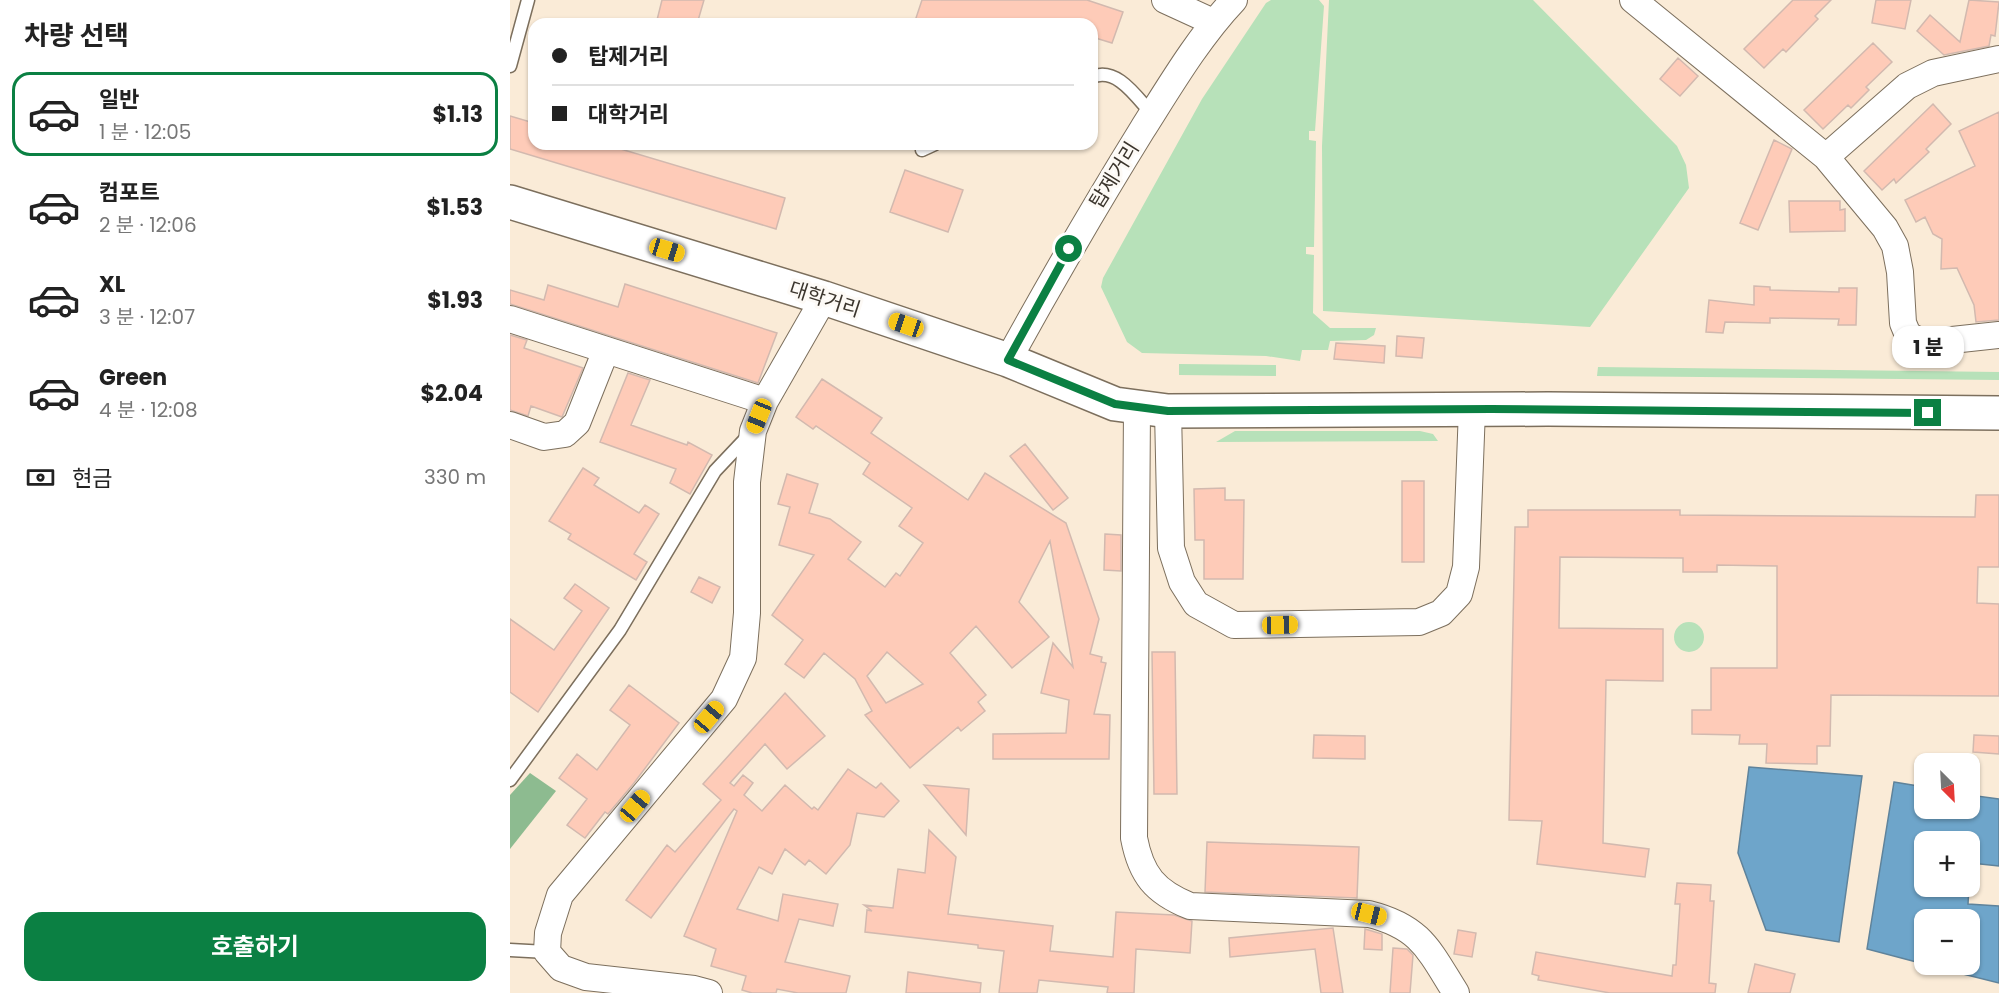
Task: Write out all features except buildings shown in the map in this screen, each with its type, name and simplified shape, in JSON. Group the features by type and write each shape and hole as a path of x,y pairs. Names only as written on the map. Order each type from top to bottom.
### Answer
{"main road":[{"name":"대학거리","path":"510,202 824,298 1008,360 1115,404 1153,409 1999,413"}],"street":[{"path":"1165,0 1213,22"},
{"name":"탑제거리","path":"1008,360 1079,231 1152,114 1213,22 1234,0"},
{"path":"1633,0 1826,157 1885,228 1895,246 1900,272 1903,323 1908,335 1924,343 1999,335"},
{"path":"1826,157 1907,86 1933,73 1999,59"},
{"path":"709,993 694,989 586,977 561,968 547,952 548,933 560,895 724,699 735,681 743,658 747,613 747,482 753,431 765,401 824,298"},
{"path":"510,320 765,401"},
{"path":"510,425 544,437 565,435 577,423 606,350"},
{"path":"1153,409 1171,548 1182,582 1196,604 1234,625 1419,622 1441,613 1459,594 1466,567 1472,409"},
{"path":"1153,409 1134,838 1139,863 1165,896 1190,906 1369,914 1394,920 1417,936 1456,993"}],"lane":[{"path":"510,66 528,0"},
{"path":"1098,75 1118,78 1152,114"},
{"path":"510,780 564,710 620,630 715,471 753,431"},
{"path":"510,950 547,952"}],"green space":[{"path":"1271,0 1319,0 1324,6 1315,131 1309,131 1309,140 1316,141 1314,247 1306,247 1306,254 1314,255 1313,313 1330,328 1376,328 1374,335 1366,340 1330,341 1328,350 1302,350 1300,361 1266,356 1142,353 1127,342 1101,287 1103,278 1202,99 1266,3"},
{"path":"1329,0 1533,0 1677,146 1686,165 1689,188 1590,327 1323,311 1322,146"},
{"path":"1179,364 1276,365 1276,376 1179,375"},
{"path":"1598,367 1999,372 1999,380 1597,376"},
{"path":"1235,431 1420,431 1433,434 1438,441 1216,442"},
{"path":"1689,622 1700,626 1704,637 1700,648 1689,652 1678,648 1674,637 1678,626"},
{"path":"530,773 556,791 510,849 510,795"}],"water":[{"path":"1749,767 1862,776 1839,942 1766,930 1738,853"},
{"path":"1894,782 1914,785 1914,819 1980,819 1980,796 1999,799 1999,866 1980,864 1980,831 1914,831 1914,897 1968,897 1968,904 1999,906 1999,983 1967,975 1980,975 1980,909 1914,909 1914,961 1867,949"}],"route":[{"path":"1069,249 1008,360 1123,406 1168,411 1491,409 1928,413"}]}
